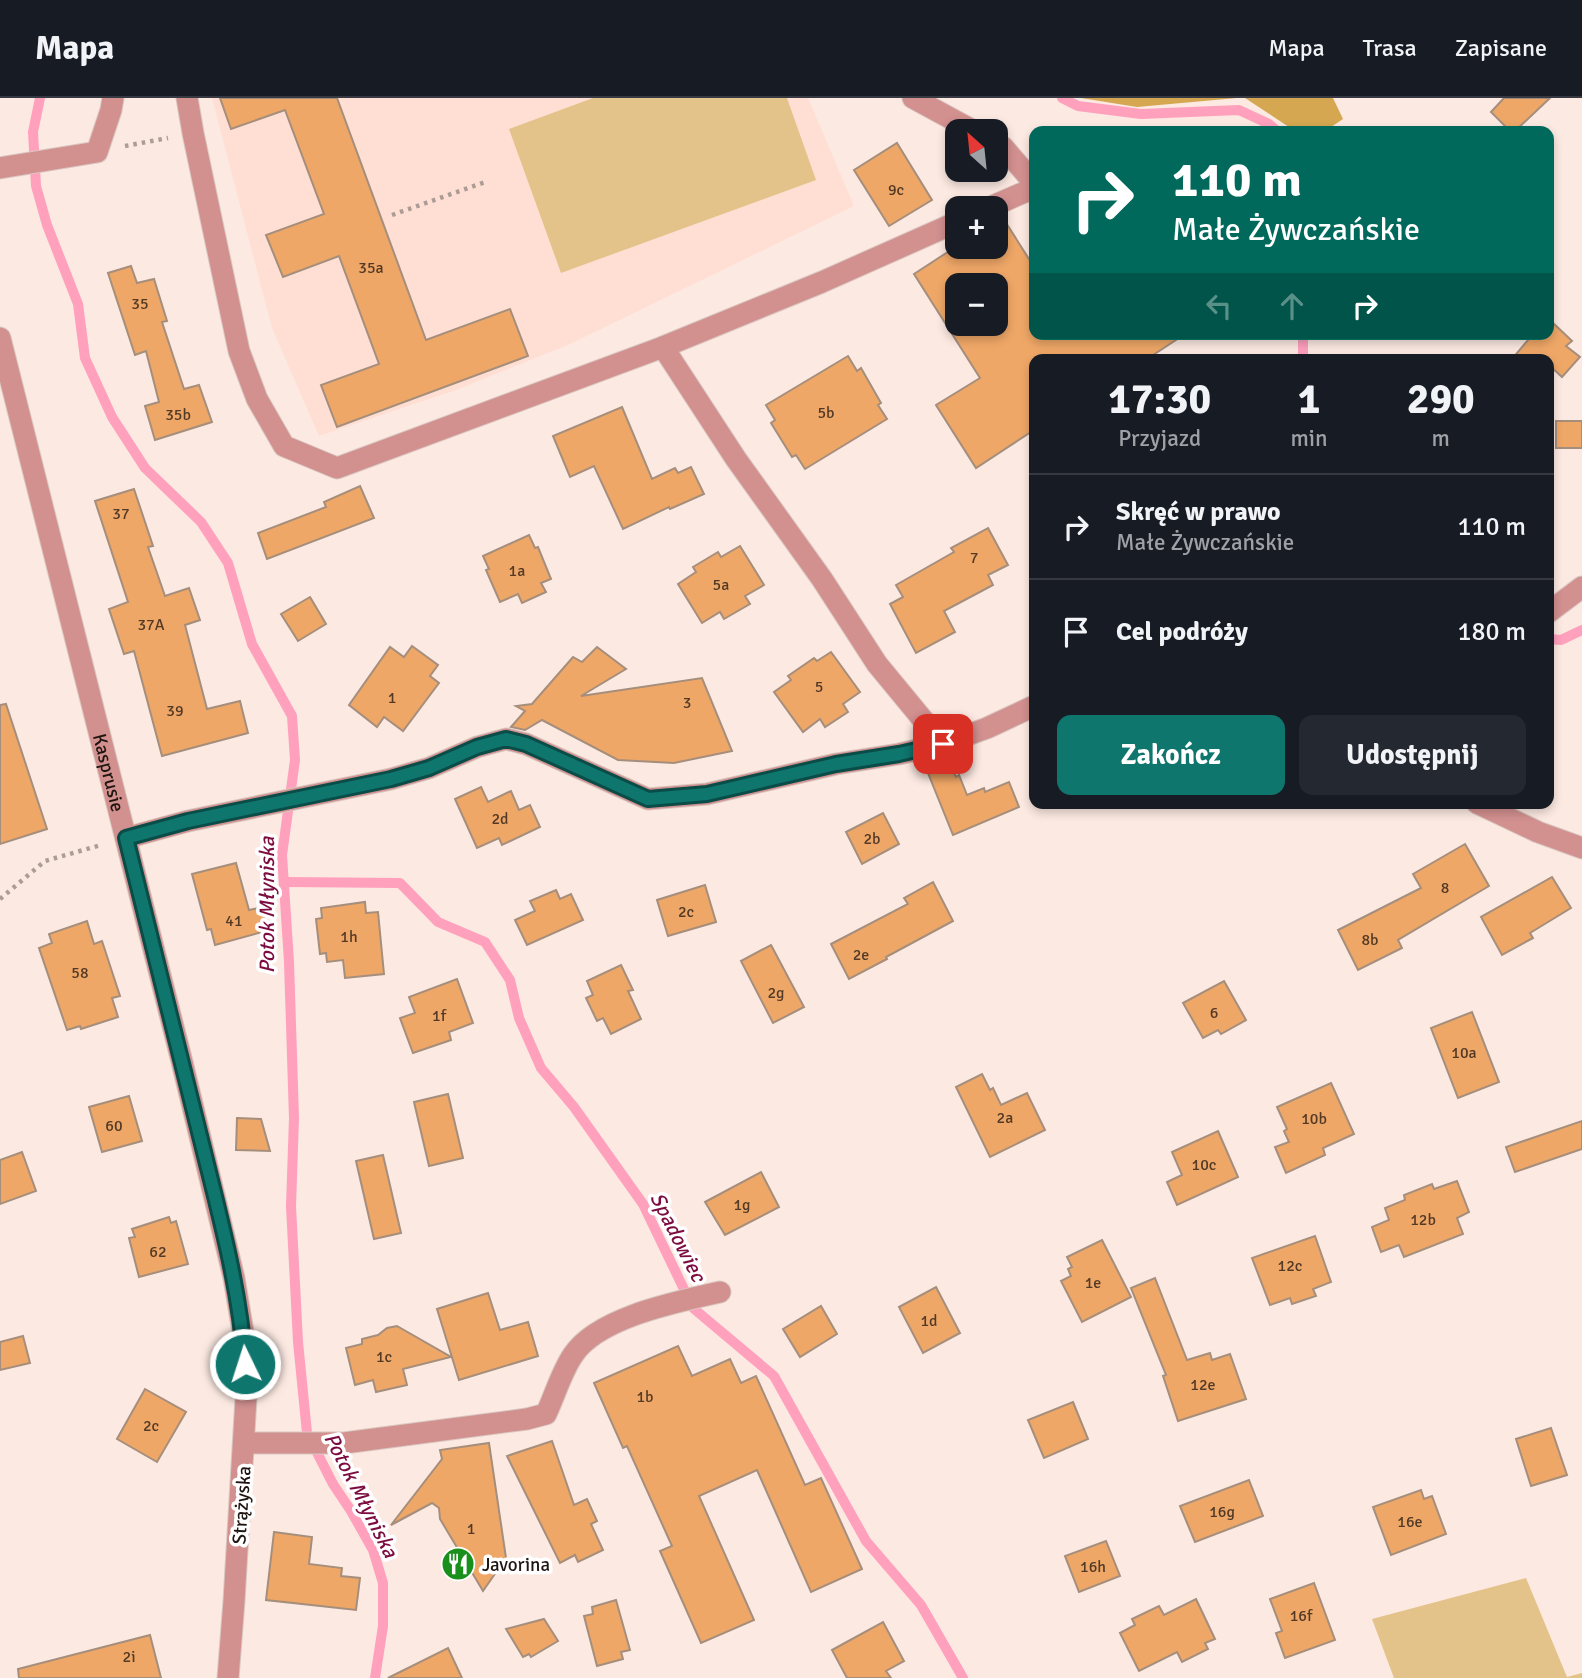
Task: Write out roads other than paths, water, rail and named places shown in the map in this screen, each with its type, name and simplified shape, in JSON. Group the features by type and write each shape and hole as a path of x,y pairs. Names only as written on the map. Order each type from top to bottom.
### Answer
{"street":[{"path":"0,168 97,152 113,98"},
{"path":"187,98 239,351 257,400 284,446 337,468 663,347 822,282 945,227"},
{"path":"913,98 952,119"},
{"path":"1008,152 1029,179"},
{"path":"1008,198 1029,188"},
{"name":"Kasprusie","path":"0,338 218,1210 243,1332"},
{"path":"663,347 736,459 822,579 877,664 943,744"},
{"path":"1554,608 1582,587"},
{"path":"126,838 188,821 391,779 506,739 526,744 648,799 707,794 836,764 943,744 988,728 1029,708"},
{"path":"1490,809 1538,832 1582,848"},
{"path":"245,1443 344,1443 527,1419 546,1414 574,1352 592,1335 619,1321 668,1304 720,1292"},
{"name":"Strążyska","path":"228,1678 245,1443 243,1332"}],"waterway":[{"name":"Potok Młyniska","path":"40,98 33,132 36,186 47,225 78,304 85,358 112,417 145,468 201,522 228,563 252,644 292,716 295,760 282,855 289,962 294,1118 291,1206 298,1342 307,1433 333,1484 373,1550 383,1583 383,1626 375,1678"},
{"path":"1062,98 1078,106 1141,114 1239,110 1271,126"},
{"path":"1303,340 1303,354"},
{"path":"1554,639 1561,640 1582,630"},
{"name":"Spadowiec","path":"284,882 400,883 438,922 485,942 510,980 519,1018 541,1068 574,1107 643,1204 693,1308 774,1376 866,1541 921,1605 963,1678"}],"place":[{"name":"Javorina","path":"458,1564"}]}
